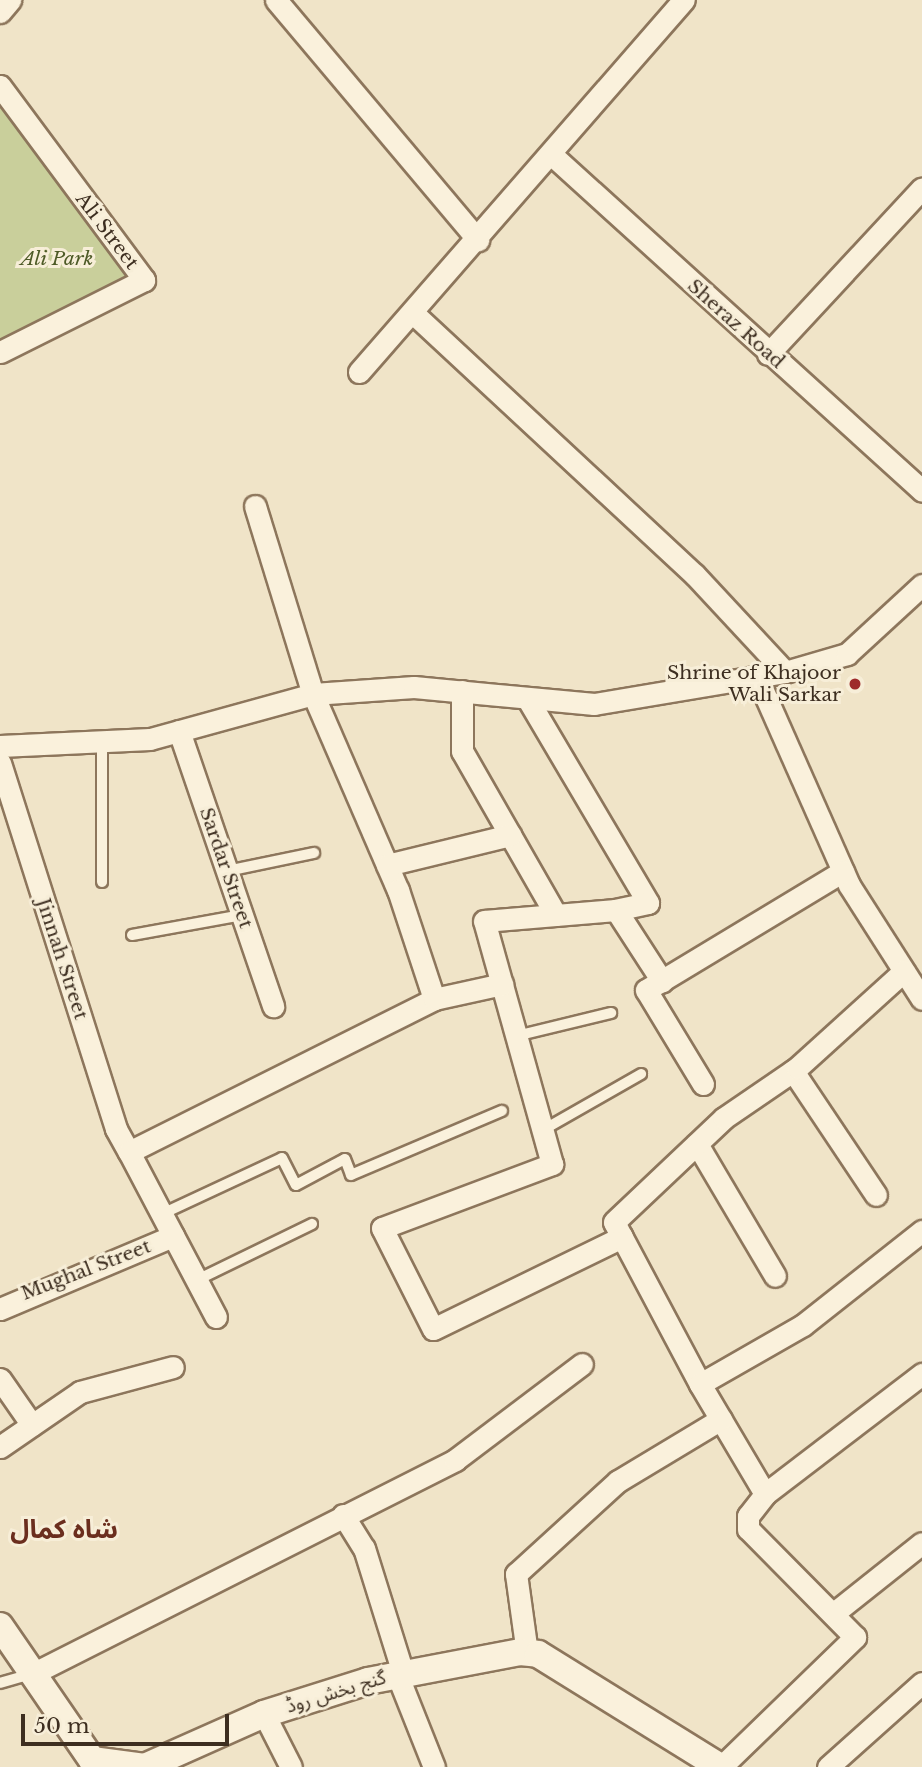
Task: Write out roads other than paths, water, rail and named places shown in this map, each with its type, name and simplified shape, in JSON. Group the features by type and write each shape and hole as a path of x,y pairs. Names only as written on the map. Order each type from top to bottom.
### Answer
{"street":[{"path":"0,12 10,0"},
{"path":"276,0 478,240"},
{"path":"359,372 478,240 684,0"},
{"name":"Ali Street","path":"0,86 144,280 0,352"},
{"name":"Sheraz Road","path":"552,155 768,354 922,491"},
{"path":"768,354 922,188"},
{"path":"413,313 695,575 785,672"},
{"path":"255,506 313,694 387,865 434,999"},
{"path":"0,746 102,741 180,731 313,694 414,687 594,704 757,677 847,654 922,585"},
{"path":"757,677 843,871 922,999"},
{"path":"462,691 462,751 556,915"},
{"path":"527,698 648,903 616,909 484,921 552,1164 382,1228 433,1329 622,1237"},
{"name":"Sardar Street","path":"180,731 273,1006"},
{"name":"Jinnah Street","path":"0,763 116,1129 216,1317"},
{"path":"387,865 510,835"},
{"path":"703,1084 646,990 843,871"},
{"path":"616,909 662,981"},
{"path":"765,1494 700,1384 614,1222 697,1144 793,1071 904,971"},
{"path":"129,1152 434,999 502,984"},
{"path":"793,1071 876,1195"},
{"path":"697,1144 775,1276"},
{"path":"700,1384 803,1325 922,1231"},
{"name":"Mughal Street","path":"0,1308 173,1236"},
{"path":"34,1673 455,1460 582,1364"},
{"path":"0,1447 79,1392 173,1367"},
{"path":"721,1419 618,1481 516,1574 527,1653 721,1767 855,1637 748,1529 747,1516 765,1494 922,1374"},
{"path":"0,1380 32,1425"},
{"path":"343,1516 364,1548 400,1673 434,1767"},
{"path":"834,1613 922,1543"},
{"name":"گنج بخش روڈ","path":"0,1626 92,1760 145,1767 264,1714 400,1673 527,1653"},
{"path":"828,1767 922,1683"},
{"path":"264,1714 291,1767"}],"lane":[{"path":"102,741 103,882"},
{"path":"227,871 314,853"},
{"path":"132,935 242,915"},
{"path":"516,1036 611,1013"},
{"path":"543,1130 641,1074"},
{"path":"162,1214 282,1158 296,1185 345,1159 351,1175 502,1111"},
{"path":"197,1280 312,1224"},
{"path":"0,1683 34,1673"}],"place":[{"name":"Shrine of Khajoor Wali Sarkar","path":"855,684"}],"district":[{"name":"شاہ کمال","path":"64,1530"}],"park label":[{"name":"Ali Park","path":"57,259"}]}
